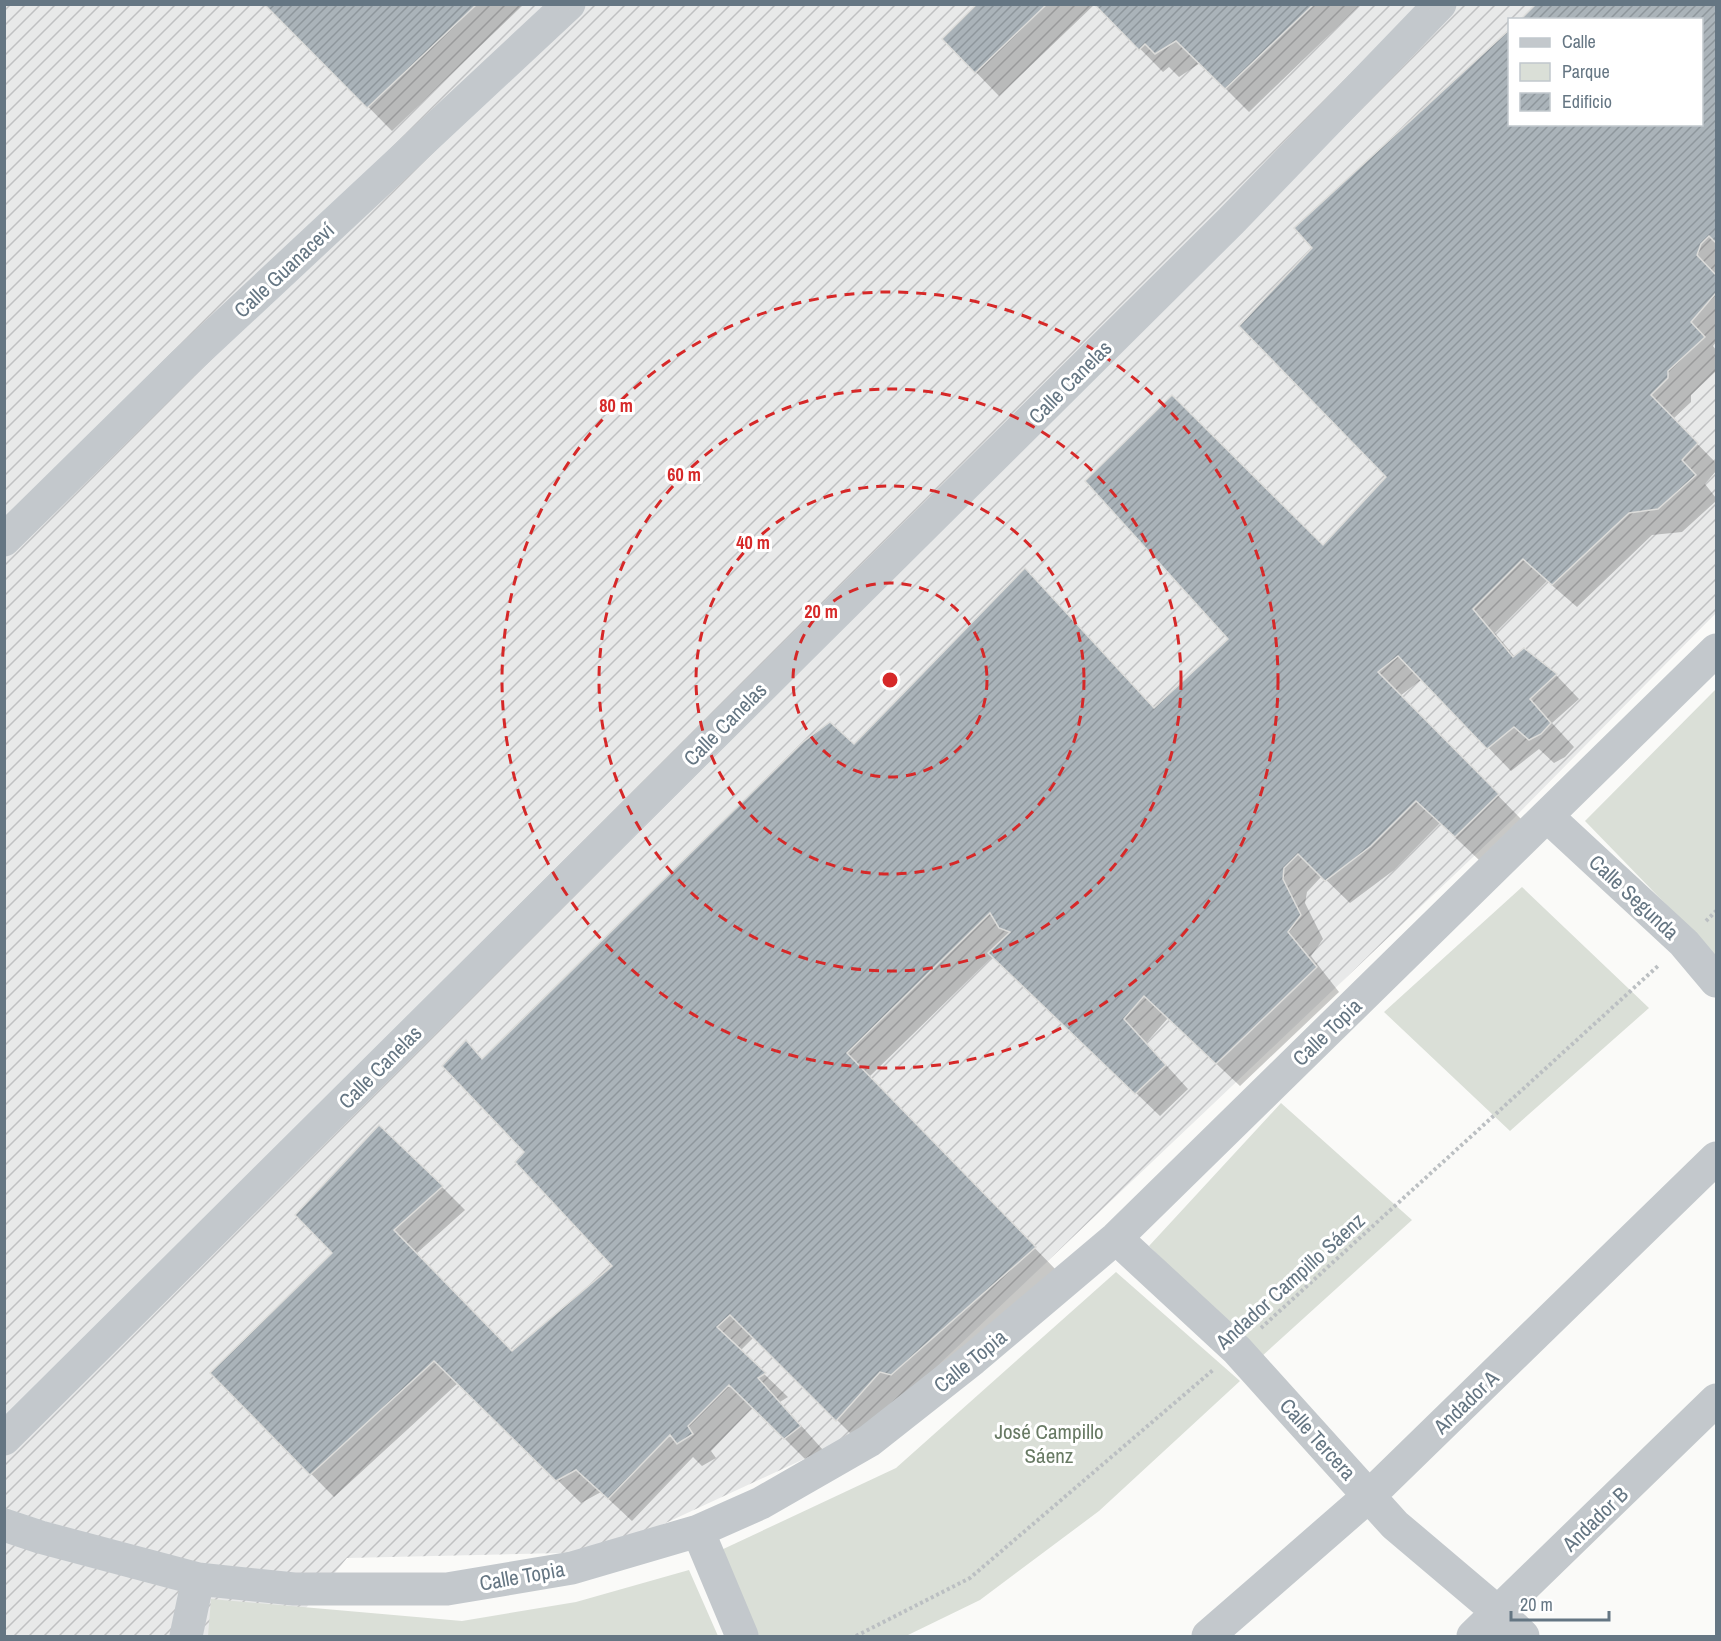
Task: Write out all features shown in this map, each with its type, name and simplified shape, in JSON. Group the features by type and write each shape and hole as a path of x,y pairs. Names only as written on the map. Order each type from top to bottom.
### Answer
{"street":[{"name":"Calle Guanaceví","path":"4,540 182,365 569,4"},
{"name":"Calle Canelas","path":"4,1439 1231,221 1440,4"},
{"name":"Calle Topia","path":"4,1525 40,1537 198,1579 294,1589 447,1589 572,1568 698,1531 761,1503 869,1441 973,1359 1116,1238 1716,650"},
{"name":"Calle Segunda","path":"1548,817 1684,943 1716,981"},
{"name":"Andador A","path":"1208,1636 1370,1495 1716,1158"},
{"name":"Calle Tercera","path":"1116,1238 1237,1350 1395,1525 1499,1612 1523,1636"},
{"name":"Andador B","path":"1473,1636 1716,1400"},
{"path":"698,1531 742,1636"},
{"path":"186,1636 198,1579"}],"path":[{"name":"Andador Campillo Sáenz","path":"856,1636 970,1578 1237,1350 1684,943 1716,911"}],"shaded area":[{"path":"5,5 1716,5 1716,613 1512,820 873,1427 603,1552 347,1558 283,1636 5,1636"}],"green space":[{"path":"1716,689 1716,956 1585,821"},
{"path":"1522,887 1649,1008 1510,1131 1384,1012"},
{"path":"1281,1103 1412,1220 1261,1357 1149,1246"},
{"name":"José Campillo Sáenz","path":"1116,1272 1240,1381 1099,1511 980,1600 906,1636 752,1636 719,1551 896,1468"},
{"path":"689,1570 718,1636 208,1636 211,1599 462,1621 576,1602"}],"building":[{"path":"264,4 477,4 367,108"},
{"path":"977,4 1047,4 975,73 942,39"},
{"path":"1094,4 1314,4 1225,89 1176,41 1155,54 1145,44 1139,50"},
{"path":"1536,4 1716,4 1716,243 1709,236 1701,244 1697,255 1716,275 1716,293 1691,322 1705,337 1668,371 1668,378 1651,395 1698,443 1682,460 1696,475 1658,509 1629,513 1552,585 1523,559 1473,609 1513,657 1524,648 1557,674 1530,699 1551,723 1541,734 1529,740 1514,727 1487,749 1398,656 1378,672 1499,794 1455,837 1416,801 1371,846 1325,881 1298,854 1284,868 1283,879 1301,915 1288,932 1317,967 1216,1064 1144,996 1124,1019 1166,1065 1135,1094 988,953 1010,932 999,928 990,913 847,1053 1036,1247 891,1375 880,1372 836,1421 730,1315 717,1327 766,1373 758,1378 801,1426 784,1439 729,1385 688,1426 693,1434 677,1444 670,1435 608,1499 576,1470 556,1481 434,1361 310,1475 210,1373 332,1253 295,1215 379,1125 443,1186 394,1230 512,1351 612,1266 515,1162 524,1152 442,1066 466,1040 482,1059 803,742 830,722 854,744 1025,568 1154,708 1228,639 1085,481 1172,395 1323,545 1386,477 1239,326 1312,248 1294,228 1508,31 1508,126 1703,126 1703,18 1522,18"}]}
